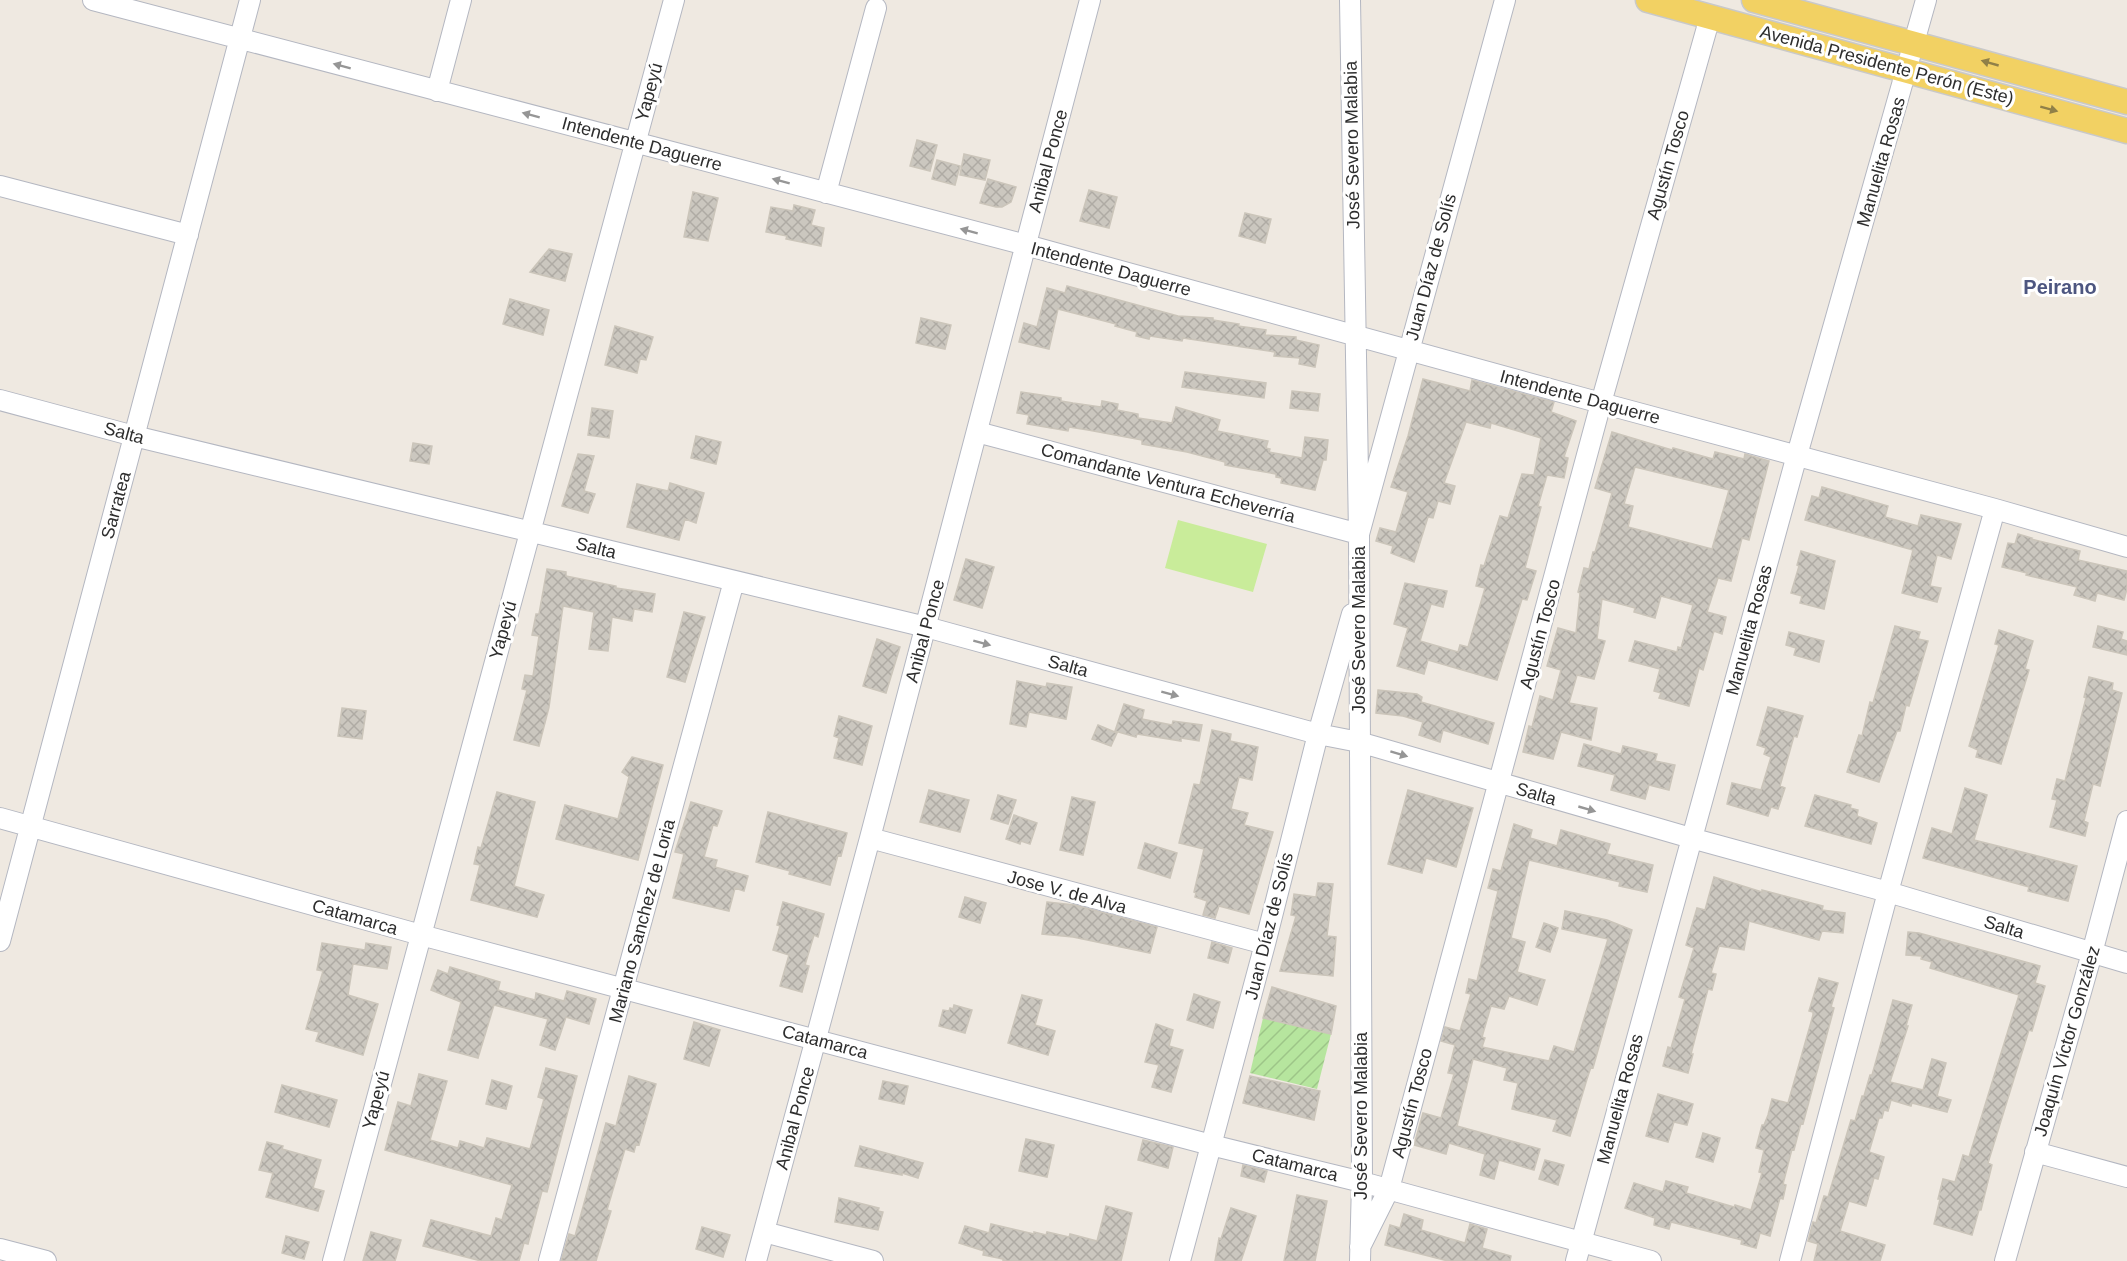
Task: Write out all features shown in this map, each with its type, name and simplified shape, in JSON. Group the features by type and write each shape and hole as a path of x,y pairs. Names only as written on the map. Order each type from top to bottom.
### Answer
{"main road":[{"name":"Avenida Presidente Perón (Este)","path":"1648,0 2127,131"},
{"name":"Avenida Presidente Perón (Este)","path":"1754,0 1915,42 2127,102"}],"street":[{"name":"Intendente Daguerre","path":"93,0 1026,245 1354,336 1995,508 2127,547"},
{"name":"Sarratea","path":"0,941 250,0"},
{"path":"437,91 461,0"},
{"name":"Yapeyú","path":"333,1261 674,0"},
{"name":"Anibal Ponce","path":"756,1261 926,627 1090,0"},
{"name":"José Severo Malabia","path":"1350,0 1359,534 1362,1182 1360,1254"},
{"name":"Juan Díaz de Solís","path":"1359,534 1407,350 1504,0"},
{"name":"Manuelita Rosas","path":"1576,1261 1797,455 1926,0"},
{"path":"826,193 876,8"},
{"name":"Agustín Tosco","path":"1360,1254 1389,1189 1601,403 1710,17"},
{"path":"0,186 188,235"},
{"name":"Salta","path":"0,400 134,436 926,627 1318,734 1359,742 1499,784 1888,892 2127,963"},
{"name":"Comandante Ventura Echeverría","path":"977,432 1359,534"},
{"path":"1790,1261 1888,892 1995,508"},
{"name":"Mariano Sanchez de Loria","path":"549,1261 734,581"},
{"name":"Juan Díaz de Solís","path":"1180,1261 1318,734 1359,590"},
{"name":"Catamarca","path":"0,818 420,935 1211,1145 1389,1189 1651,1261"},
{"name":"Joaquín Víctor González","path":"2005,1261 2127,821"},
{"name":"Jose V. de Alva","path":"870,838 1264,944"},
{"path":"2035,1152 2127,1177"},
{"path":"764,1232 873,1261"},
{"path":"0,1249 46,1261"}],"green space":[{"path":"1178,520 1267,544 1253,592 1165,568"},
{"path":"1263,1018 1331,1034 1317,1089 1250,1073"}],"building":[{"path":"917,140 937,145 930,171 910,166"},
{"path":"964,154 990,160 985,180 960,175"},
{"path":"937,160 960,166 955,185 932,179"},
{"path":"988,179 1016,187 1011,202 1002,207 980,203"},
{"path":"1089,190 1117,197 1109,228 1080,221"},
{"path":"693,192 718,198 708,241 684,237"},
{"path":"794,205 815,210 811,225 824,228 821,246 786,239 787,236 766,232 771,207 793,211"},
{"path":"1245,213 1271,219 1265,243 1239,236"},
{"path":"549,249 572,254 565,281 530,272"},
{"path":"1067,286 1178,316 1213,318 1213,320 1239,324 1238,326 1266,330 1265,335 1296,337 1296,340 1319,345 1315,367 1299,364 1300,358 1274,356 1275,352 1183,338 1182,341 1150,336 1149,339 1136,336 1137,332 1115,326 1116,324 1058,309 1049,349 1019,342 1024,323 1037,327 1047,288 1065,293"},
{"path":"510,299 549,310 543,335 503,324"},
{"path":"921,318 951,325 945,349 916,343"},
{"path":"615,326 653,337 646,360 640,359 637,373 605,365"},
{"path":"1185,372 1266,383 1264,398 1182,387"},
{"path":"1423,379 1470,391 1472,380 1554,402 1551,412 1576,421 1564,457 1568,458 1564,478 1547,475 1525,568 1536,571 1527,600 1522,599 1497,680 1428,660 1424,674 1397,666 1408,628 1394,624 1405,583 1447,591 1443,607 1431,604 1420,641 1458,652 1460,645 1468,647 1485,588 1476,586 1481,565 1484,566 1500,516 1508,518 1522,474 1534,475 1541,438 1491,423 1490,428 1466,422 1444,483 1455,486 1450,504 1438,501 1433,518 1428,517 1414,562 1391,553 1393,546 1376,541 1380,528 1396,532 1408,492 1391,487 1408,436"},
{"path":"1292,391 1320,394 1318,411 1290,408"},
{"path":"1021,392 1101,407 1102,401 1118,404 1117,410 1138,414 1138,418 1172,423 1176,407 1220,420 1217,431 1268,441 1266,448 1270,449 1269,452 1302,458 1305,437 1328,440 1326,460 1323,460 1315,490 1281,483 1282,478 1276,477 1276,474 1225,465 1225,462 1187,452 1142,444 1142,440 1069,427 1068,431 1027,424 1029,415 1017,413"},
{"path":"592,408 613,411 609,438 588,435"},
{"path":"1612,432 1672,450 1673,448 1713,459 1715,452 1744,459 1745,454 1769,461 1749,540 1742,538 1731,581 1718,578 1707,612 1726,617 1722,634 1714,631 1703,670 1699,668 1689,706 1659,698 1661,693 1654,691 1660,669 1629,661 1635,641 1677,652 1678,647 1681,648 1693,605 1661,596 1655,618 1634,612 1635,608 1602,599 1597,639 1605,641 1594,679 1577,675 1569,703 1597,708 1591,740 1561,732 1553,759 1523,752 1529,726 1532,727 1540,696 1553,700 1561,670 1547,666 1558,628 1576,633 1580,593 1578,592 1584,568 1589,569 1612,493 1595,488","holes":["1635,467 1729,490 1712,549 1628,527 1633,506 1624,504"]},
{"path":"696,436 721,442 716,464 691,458"},
{"path":"413,443 432,446 429,464 410,461"},
{"path":"578,454 594,456 584,491 595,494 588,513 562,506"},
{"path":"670,483 704,493 696,523 685,519 679,540 627,527 637,484 668,491"},
{"path":"1822,487 1888,506 1885,517 1918,526 1921,515 1961,524 1951,559 1937,555 1930,586 1941,588 1937,602 1902,593 1913,550 1805,520 1812,496 1819,498"},
{"path":"2018,534 2080,551 2078,560 2127,571 2127,589 2124,600 2097,593 2095,601 2074,595 2077,587 2002,567 2008,543 2015,544"},
{"path":"1801,551 1835,561 1824,609 1800,603 1802,596 1791,593"},
{"path":"966,559 994,567 982,608 954,600"},
{"path":"547,569 566,572 566,576 616,586 616,588 655,594 652,612 634,609 632,621 612,617 608,651 589,649 594,612 563,606 549,707 539,746 514,740 527,690 522,689 525,675 533,676 539,636 532,635 536,614 539,614"},
{"path":"684,612 705,617 685,682 667,677"},
{"path":"1895,626 1920,632 1918,639 1928,641 1909,706 1906,705 1900,731 1897,731 1879,782 1847,772 1859,735 1862,736 1870,702 1873,703"},
{"path":"2098,626 2123,632 2121,639 2127,641 2127,655 2093,647"},
{"path":"1999,630 2033,641 2025,669 2029,670 2001,764 1976,757 1978,750 1969,746 1999,645 1995,644"},
{"path":"1789,632 1824,641 1819,662 1794,655 1796,648 1786,645"},
{"path":"877,639 900,647 886,693 863,686"},
{"path":"2089,677 2113,683 2112,690 2122,693 2100,786 2093,784 2084,821 2088,823 2085,836 2050,827 2057,800 2052,799 2057,779 2065,781"},
{"path":"1017,681 1046,687 1047,683 1072,687 1066,719 1029,712 1026,727 1010,724"},
{"path":"1378,690 1417,694 1422,697 1421,702 1494,723 1488,744 1443,730 1440,742 1419,735 1423,722 1403,716 1376,713"},
{"path":"1124,704 1144,710 1142,719 1172,725 1173,721 1202,725 1199,741 1181,738 1181,741 1137,734 1136,737 1115,731"},
{"path":"1768,707 1803,716 1797,737 1794,736 1780,786 1785,788 1778,809 1771,807 1768,816 1727,804 1732,783 1761,790 1771,757 1764,754 1766,748 1757,745"},
{"path":"342,708 366,711 362,739 338,736"},
{"path":"839,716 872,726 862,765 834,758 839,738 834,736"},
{"path":"1098,725 1117,733 1111,746 1092,739"},
{"path":"1212,730 1231,734 1230,741 1258,747 1252,780 1239,777 1231,809 1248,813 1244,825 1273,832 1249,914 1219,906 1215,918 1203,915 1207,901 1195,897 1194,892 1204,849 1179,843 1194,784 1200,785"},
{"path":"1584,744 1621,754 1623,746 1657,754 1655,761 1675,765 1669,790 1649,785 1645,799 1611,790 1615,775 1578,766"},
{"path":"632,757 663,765 638,860 556,839 565,805 618,819 629,777 622,772"},
{"path":"1965,788 1987,795 1974,840 2077,866 2068,901 2028,891 2029,887 1923,858 1932,828 1952,834"},
{"path":"929,790 969,800 960,832 920,822"},
{"path":"1408,790 1473,808 1456,867 1426,858 1422,873 1388,864"},
{"path":"497,792 535,802 514,886 544,895 537,917 471,900 480,865 474,864 478,847 481,848"},
{"path":"998,795 1016,800 1008,824 991,819"},
{"path":"1815,795 1851,805 1850,808 1858,810 1857,816 1877,823 1871,844 1805,826"},
{"path":"1072,797 1095,802 1083,855 1060,850"},
{"path":"691,802 722,811 717,826 713,825 704,857 717,860 715,867 748,876 744,891 735,888 729,911 673,898 684,854 675,852"},
{"path":"768,812 847,833 830,885 756,862"},
{"path":"1014,815 1037,823 1030,844 1021,841 1020,844 1006,839"},
{"path":"1514,824 1532,830 1530,838 1557,846 1561,830 1610,844 1607,854 1653,865 1647,892 1619,886 1620,882 1529,860 1511,938 1525,942 1517,972 1545,980 1537,1005 1509,996 1504,1009 1491,1006 1482,1037 1485,1038 1482,1047 1549,1061 1554,1046 1574,1052 1608,939 1562,929 1565,911 1607,920 1632,930 1593,1068 1591,1067 1570,1136 1553,1131 1557,1120 1512,1109 1518,1083 1504,1080 1507,1068 1473,1059 1457,1126 1540,1149 1534,1170 1499,1160 1494,1179 1480,1175 1485,1154 1449,1143 1446,1154 1414,1145 1423,1113 1441,1118 1454,1074 1448,1073 1455,1045 1441,1041 1445,1027 1460,1031 1471,994 1466,993 1469,979 1477,981 1498,891 1488,888 1493,869 1501,871"},
{"path":"1145,843 1177,853 1170,878 1138,868"},
{"path":"1714,877 1762,892 1762,890 1823,906 1822,910 1845,913 1843,933 1822,931 1819,940 1749,921 1744,950 1719,946 1711,973 1716,974 1712,990 1708,989 1688,1073 1663,1066 1668,1047 1671,1048 1685,999 1679,997 1694,948 1686,945 1697,908 1705,910"},
{"path":"1318,883 1333,884 1327,936 1336,937 1333,976 1280,971 1296,916 1291,915 1294,894 1316,897"},
{"path":"965,897 986,903 980,923 959,917"},
{"path":"783,902 824,914 818,937 814,935 805,965 809,966 802,992 780,986 789,955 773,950 780,926 777,925"},
{"path":"1047,902 1075,905 1157,927 1150,953 1073,937 1042,934"},
{"path":"1544,923 1558,928 1550,952 1536,947"},
{"path":"1908,932 2040,966 2035,983 2045,986 1988,1163 1992,1165 1972,1235 1934,1224 1940,1199 1938,1199 1943,1179 1955,1182 1963,1155 1969,1157 2019,995 1930,968 1932,962 1921,959 1922,956 1906,955"},
{"path":"1212,942 1232,948 1228,963 1208,958"},
{"path":"322,943 365,950 366,943 391,947 387,969 353,964 348,995 378,1004 363,1055 316,1041 319,1032 306,1029 323,971 317,970"},
{"path":"450,967 500,982 498,990 535,1000 536,993 564,1001 567,991 596,999 589,1024 566,1017 555,1050 540,1045 548,1019 494,1005 478,1058 448,1050 461,1002 431,990 438,970 448,974"},
{"path":"1819,978 1838,983 1831,1007 1834,1008 1803,1124 1801,1123 1794,1150 1792,1149 1783,1184 1786,1185 1783,1199 1780,1198 1770,1236 1760,1233 1756,1248 1741,1244 1742,1240 1671,1222 1669,1229 1654,1225 1655,1218 1625,1208 1634,1183 1663,1192 1666,1181 1688,1187 1686,1193 1751,1210 1762,1173 1759,1172 1764,1150 1756,1148 1762,1125 1768,1115 1772,1099 1788,1103 1813,1015 1813,1012 1809,1011"},
{"path":"1272,987 1336,1006 1331,1034 1263,1018"},
{"path":"1194,994 1220,1002 1213,1028 1187,1020"},
{"path":"1022,995 1042,1000 1035,1025 1055,1031 1048,1055 1008,1043"},
{"path":"1893,1000 1912,1005 1906,1026 1908,1026 1890,1082 1923,1090 1932,1059 1946,1063 1937,1096 1951,1100 1947,1112 1891,1100 1888,1111 1884,1110 1882,1118 1879,1118 1869,1152 1884,1157 1878,1179 1874,1178 1866,1206 1849,1201 1840,1231 1885,1245 1880,1261 1814,1261 1818,1244 1808,1241 1813,1222 1816,1223 1824,1196 1828,1197 1851,1120 1855,1121 1862,1096 1864,1096 1870,1075 1872,1075"},
{"path":"954,1005 972,1010 965,1033 939,1026 943,1010 949,1011"},
{"path":"694,1022 720,1030 709,1066 684,1059"},
{"path":"1156,1024 1173,1030 1169,1046 1183,1050 1171,1092 1152,1087 1159,1065 1145,1062"},
{"path":"546,1068 577,1076 547,1192 542,1191 528,1244 524,1243 519,1261 481,1261 423,1246 431,1220 491,1236 496,1218 502,1220 512,1185 385,1150 398,1102 411,1106 419,1074 447,1081 430,1140 458,1148 460,1141 484,1148 487,1138 530,1149 544,1099 538,1097"},
{"path":"629,1076 656,1084 639,1145 636,1144 634,1152 625,1149 607,1210 611,1211 596,1261 561,1261 569,1234 575,1236 606,1123 616,1126"},
{"path":"1250,1076 1320,1091 1314,1120 1243,1103"},
{"path":"492,1080 512,1086 506,1109 486,1104"},
{"path":"883,1081 908,1086 904,1104 879,1099"},
{"path":"282,1085 337,1100 329,1127 275,1112"},
{"path":"1658,1094 1693,1104 1687,1125 1674,1122 1668,1142 1646,1136"},
{"path":"1703,1133 1720,1138 1713,1162 1696,1157"},
{"path":"1026,1139 1054,1145 1047,1177 1019,1171"},
{"path":"1143,1140 1173,1147 1168,1168 1138,1160"},
{"path":"267,1142 283,1146 282,1149 321,1160 313,1188 324,1191 318,1211 266,1197 273,1173 259,1170"},
{"path":"860,1146 923,1163 918,1178 902,1173 902,1175 855,1166"},
{"path":"1545,1160 1564,1165 1558,1185 1539,1179"},
{"path":"1243,1165 1267,1171 1264,1182 1241,1176"},
{"path":"1297,1195 1327,1201 1315,1261 1284,1261"},
{"path":"839,1198 879,1208 878,1211 883,1212 878,1230 835,1222"},
{"path":"1106,1206 1132,1213 1121,1261 1003,1261 1003,1259 983,1255 984,1251 959,1243 965,1226 989,1233 991,1224 1034,1234 1034,1232 1046,1235 1047,1232 1069,1237 1070,1234 1097,1241"},
{"path":"1231,1208 1256,1216 1241,1261 1215,1261 1219,1238 1221,1239"},
{"path":"1404,1214 1423,1220 1421,1230 1465,1243 1470,1224 1487,1229 1482,1248 1511,1256 1510,1261 1448,1261 1385,1245 1390,1225 1400,1228"},
{"path":"702,1227 730,1235 723,1257 696,1249"},
{"path":"371,1232 401,1240 395,1261 363,1261"},
{"path":"286,1236 309,1242 304,1259 282,1253"}],"district":[{"name":"Peirano","path":"2060,287"}]}
